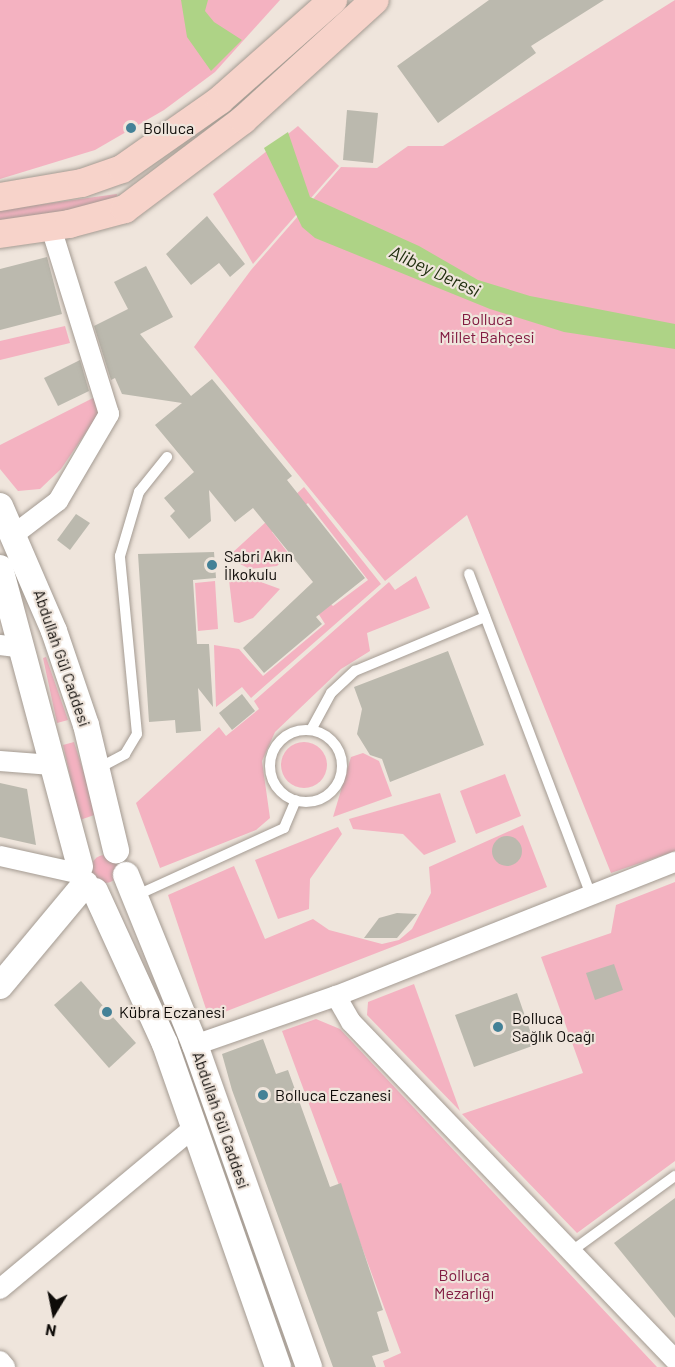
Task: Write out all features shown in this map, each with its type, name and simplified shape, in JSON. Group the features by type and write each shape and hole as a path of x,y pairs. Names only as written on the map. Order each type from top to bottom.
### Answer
{"main road":[{"path":"0,234 51,228 124,209 243,120 375,0"},
{"path":"0,197 82,183 122,169 220,100 324,4"}],"street":[{"path":"16,533 58,501 110,414 51,228"},
{"name":"Abdullah Gül Caddesi","path":"0,506 16,533 54,631 96,769 116,850 125,861 129,886 195,1045 309,1367"},
{"name":"Abdullah Gül Caddesi","path":"0,568 12,647 52,765 85,879 165,1044 278,1367"},
{"path":"0,761 52,765"},
{"path":"0,986 85,879 97,847 116,850"},
{"path":"0,856 85,879 110,891 129,886"},
{"path":"195,1045 336,996 675,862"},
{"path":"336,996 351,1022 573,1250 675,1360"},
{"path":"0,1289 193,1128"},
{"path":"0,1361 5,1367"}],"lane":[{"path":"96,769 125,754 137,734 120,556 139,492 167,457"},
{"path":"469,574 591,896"},
{"path":"311,730 336,746 342,768 324,798 296,800 273,780 271,756 284,737 311,730 331,693 355,671 485,616"},
{"path":"129,886 284,828 296,800"},
{"path":"573,1250 675,1176"}],"green space":[{"path":"0,0 280,0 215,72 164,110 95,150 0,179"},
{"name":"Bolluca Millet Bahçesi","path":"675,0 675,851 611,873 467,515 385,581 194,347 251,270 341,167 377,168 408,146 443,146"},
{"path":"298,126 339,166 253,264 213,194"},
{"path":"117,194 116,203 0,221 0,210"},
{"path":"65,326 70,343 0,360 0,341"},
{"path":"95,397 100,412 61,469 40,489 18,491 0,469 0,445"},
{"path":"304,487 381,584 251,698 242,687 216,707 214,645 239,649 263,676 325,624 318,613 328,602 333,606 368,580 308,503 272,532 289,554 277,566 250,569 236,562 231,554"},
{"path":"236,573 280,589 253,618 239,623 234,622 229,580"},
{"path":"416,576 430,608 367,633 370,651 341,669 275,732 262,761 270,818 256,830 160,868 136,803 219,727 226,736 259,709 254,701 389,582 395,590"},
{"path":"215,581 218,629 198,631 195,583"},
{"path":"46,657 68,720 57,723 43,658"},
{"path":"74,742 97,814 80,820 63,745"},
{"path":"304,742 320,749 327,765 320,781 304,788 288,781 281,765 288,749"},
{"path":"363,753 379,761 392,796 333,817 351,757"},
{"path":"505,774 521,816 476,834 460,791"},
{"path":"440,793 456,842 424,855 403,834 353,829 349,819"},
{"path":"523,825 547,887 209,1018 168,895 234,866 265,939 313,919 329,930 382,944 399,940 412,929 431,893 429,867"},
{"path":"338,827 342,834 310,879 309,909 278,919 255,860"},
{"path":"105,855 115,859 119,869 115,879 105,883 95,879 91,869 95,859"},
{"path":"675,882 675,1161 577,1233 462,1114 583,1073 541,957 611,933 616,905"},
{"path":"414,984 460,1111 367,1015 368,1002"},
{"name":"Bolluca Mezarlığı","path":"316,1019 340,1029 657,1367 385,1367 383,1361 401,1353 282,1031"}],"water":[{"path":"181,0 208,0 205,11 214,22 242,40 211,71 187,37"},
{"name":"Alibey Deresi","path":"288,132 310,197 419,246 478,280 530,296 675,324 675,349 564,332 490,309 315,238 302,227 264,148"}],"building":[{"path":"489,0 604,0 531,46 536,53 438,123 397,66"},
{"path":"347,110 378,113 373,163 343,160"},
{"path":"207,216 245,264 230,277 219,263 191,285 166,254"},
{"path":"47,257 62,314 0,330 0,269"},
{"path":"146,266 173,317 140,334 191,396 212,379 292,476 287,480 365,578 316,617 322,624 264,673 243,648 313,582 253,508 235,522 209,490 211,521 189,539 170,516 175,511 164,498 194,472 155,425 182,403 122,394 115,378 111,380 94,326 128,309 114,282"},
{"path":"80,360 89,391 58,406 44,378"},
{"path":"76,514 90,523 70,550 57,540"},
{"path":"214,552 216,578 193,580 197,644 209,644 213,707 198,688 201,731 176,733 175,720 149,722 138,554"},
{"path":"448,651 484,745 390,782 382,759 370,755 357,734 362,709 354,687"},
{"path":"242,694 255,711 232,730 219,713"},
{"path":"0,783 27,789 36,845 0,837"},
{"path":"507,836 518,840 522,851 518,862 507,866 496,862 492,851 496,840"},
{"path":"397,913 417,914 397,938 364,938 379,918"},
{"path":"614,964 623,990 595,1000 586,973"},
{"path":"81,981 136,1043 109,1068 54,1005"},
{"path":"517,993 535,1045 474,1067 455,1015"},
{"path":"263,1039 276,1074 288,1070 330,1187 341,1183 383,1310 377,1312 389,1351 372,1356 376,1367 333,1367 232,1090 222,1054"},
{"path":"675,1198 675,1318 614,1243"}],"place":[{"name":"Bolluca","path":"131,128"},
{"name":"Sabri Akın İlkokulu","path":"212,565"},
{"name":"Kübra Eczanesi","path":"107,1012"},
{"name":"Bolluca Sağlık Ocağı","path":"498,1027"},
{"name":"Bolluca Eczanesi","path":"263,1095"}]}
